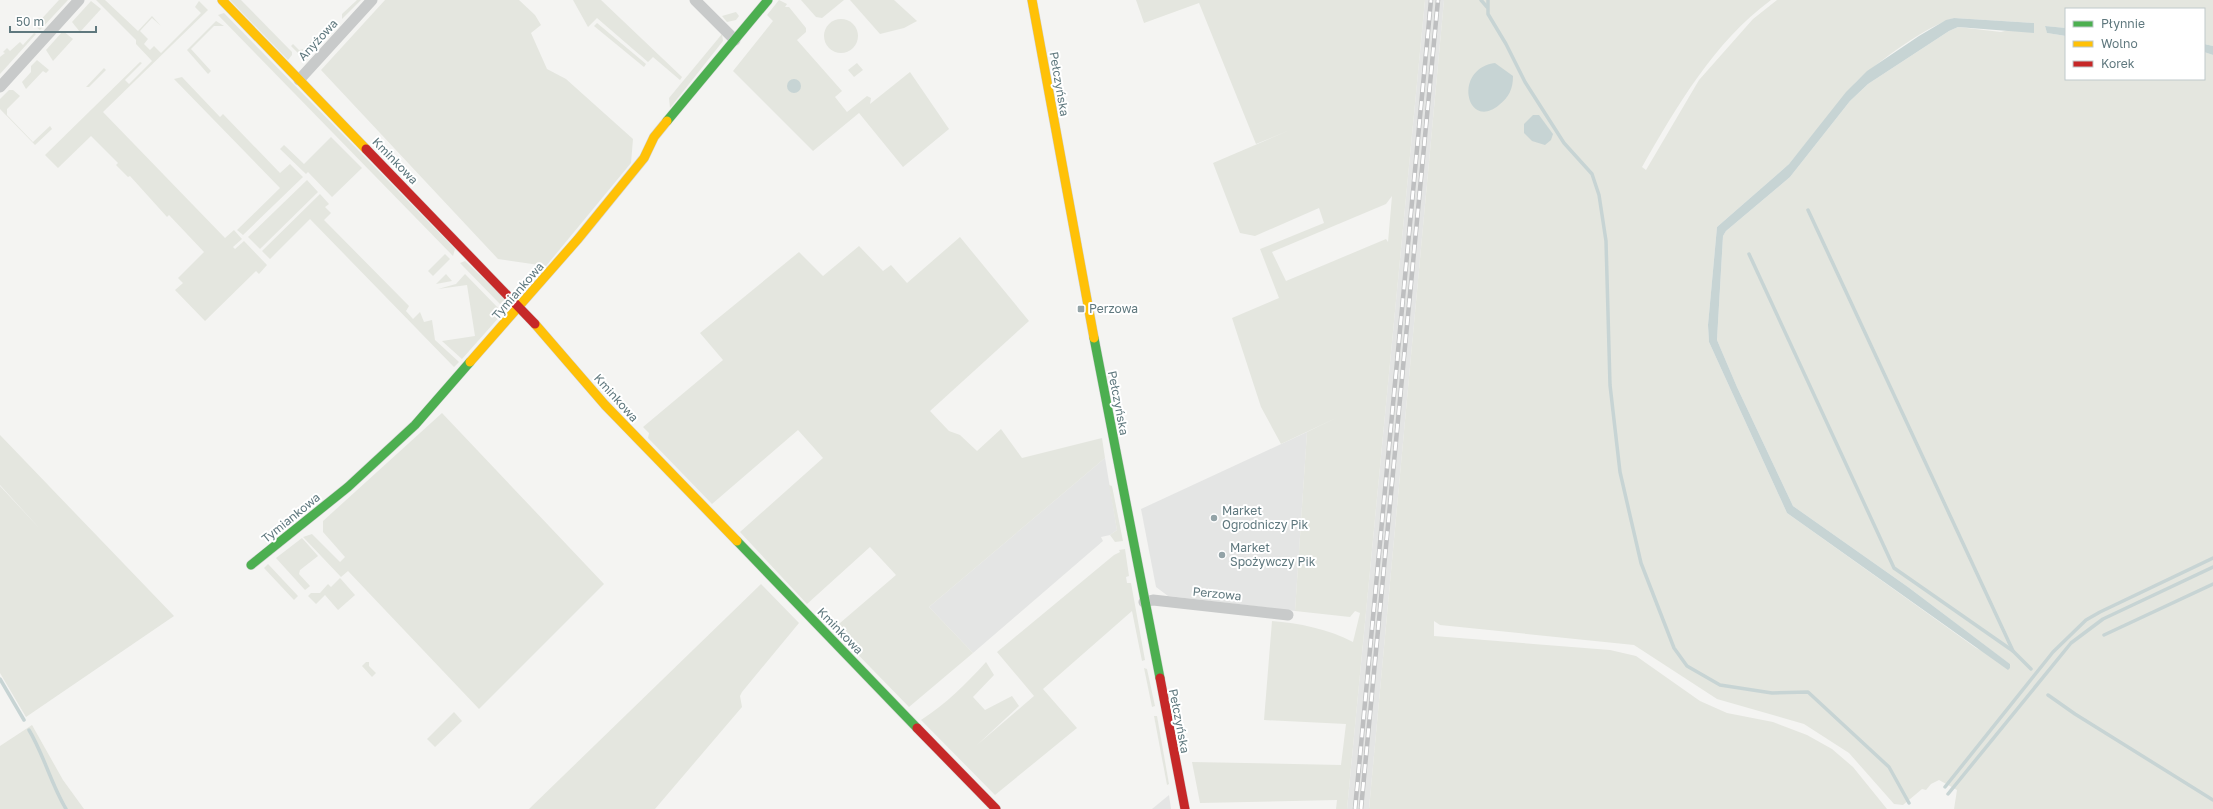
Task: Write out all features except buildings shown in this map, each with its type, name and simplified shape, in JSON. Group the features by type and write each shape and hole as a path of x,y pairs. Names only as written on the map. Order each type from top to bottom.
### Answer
{"street":[{"path":"0,87 79,0"},
{"name":"Kminkowa","path":"222,0 520,307 560,350 605,405 996,809"},
{"name":"Anyżowa","path":"299,80 372,0"},
{"path":"695,0 735,40"},
{"name":"Tymiankowa","path":"251,565 348,487 410,430 520,307 639,164 646,155 654,137 768,0"},
{"name":"Pełczyńska","path":"1032,0 1077,251 1185,809"},
{"name":"Perzowa","path":"1144,602 1153,600 1288,615"}],"shaded area":[{"path":"59,0 68,0 40,30 35,26"},
{"path":"96,0 105,0 138,31 152,16 161,26 152,18 140,31 148,39 144,44 150,50 154,46 161,53 201,13 195,7 199,1 208,10 103,112 225,238 234,230 242,239 233,247 235,249 244,241 267,265 259,274 256,271 205,321 175,290 183,283 178,278 204,252 169,215 167,217 130,176 128,177 116,165 118,163 91,136 58,168 45,155 140,62 142,63 125,80 129,84 152,61 136,44 136,40"},
{"path":"230,0 241,0 292,52 292,55 288,60"},
{"path":"357,0 361,0 342,19 342,14"},
{"path":"385,0 519,0 535,15 541,25 531,33 547,69 566,79 633,139 631,163 546,266 498,259 321,70"},
{"path":"573,0 601,0 682,77 680,80 653,57 648,62 597,18 588,27"},
{"path":"779,0 787,4 785,7 789,7 806,28 806,32 797,40 842,91 835,97 847,112 867,96 871,98 870,104 910,72 949,129 903,167 859,113 813,151 733,71 773,21 767,15"},
{"path":"801,0 844,0 822,18 816,17"},
{"path":"850,0 894,0 917,21 904,28 880,34"},
{"path":"1136,0 1425,0 1347,809 1336,809 1337,800 1200,803 1192,762 1341,765 1346,724 1264,720 1272,621 1313,627 1344,637 1353,642 1360,613 1355,611 1350,617 1295,611 1307,432 1338,417 1281,444 1261,407 1232,318 1279,298 1260,249 1324,223 1319,208 1255,236 1240,233 1213,163 1290,130 1256,144 1199,3 1144,23","holes":["1392,196 1388,242 1386,239 1286,281 1272,252 1386,204"]},
{"path":"1425,0 1444,0 1369,809 1347,809"},
{"path":"1444,0 1771,0 1732,35 1698,76 1683,98 1642,167 1646,170 1699,80 1753,19 1777,0 2213,0 2213,46 2205,44 2205,8 2065,8 2065,28 2045,26 2047,33 2065,36 2065,80 2205,80 2205,52 2213,55 2213,809 1954,809 1957,790 1939,780 1931,784 1926,790 1922,789 1903,805 1894,804 1849,753 1804,724 1717,699 1634,645 1440,625 1434,621 1434,636 1610,650 1636,656 1700,701 1727,713 1773,722 1807,735 1832,749 1853,767 1887,809 1369,809","holes":["1954,18 2034,23 2001,32 1958,27 1949,31 1868,84 1850,101 1790,177 1726,231 1723,236 1717,340 1737,387 1793,506 1908,587 2011,665 1976,648 1787,513 1709,342 1708,325 1717,227 1789,164 1856,82 1876,65 1917,36 1943,22"]},
{"path":"91,1 101,9 80,32 72,22"},
{"path":"736,12 739,16 736,20 727,22 722,16"},
{"path":"224,13 455,249 453,256 218,15"},
{"path":"1954,18 2034,23 2034,33 1958,27 1949,31 1868,84 1850,101 1790,177 1726,231 1723,236 1717,340 1737,387 1793,506 1908,587 2010,664 2010,668 2008,670 1787,513 1709,342 1708,325 1717,227 1789,164 1846,92 1867,71 1919,36 1946,20"},
{"path":"841,19 853,24 858,36 853,48 841,53 829,48 824,36 829,24"},
{"path":"216,21 224,26 214,26 191,49 211,71 208,74 187,50"},
{"path":"597,23 646,64 644,67 594,26"},
{"path":"335,26 336,27 310,55 301,56 291,46 293,44 299,50 304,49 312,40 317,45"},
{"path":"2045,26 2065,28 2065,36 2047,33"},
{"path":"63,31 73,39 53,61 46,50"},
{"path":"34,33 36,34 0,74 0,57 5,53 3,52 7,48 10,51 20,42 23,45"},
{"path":"722,34 723,41 670,108 669,98"},
{"path":"2205,44 2213,46 2213,55 2205,52"},
{"path":"37,60 49,70 46,73 43,71 26,89 22,82 31,72 31,66"},
{"path":"857,63 863,70 854,77 848,70"},
{"path":"1495,63 1513,76 1511,89 1508,96 1499,105 1488,111 1479,111 1472,105 1469,96 1469,86 1473,76 1482,68"},
{"path":"104,68 106,70 89,87 86,87"},
{"path":"182,77 220,117 223,114 280,173 290,164 303,177 243,235 237,230 280,188 174,79"},
{"path":"794,79 799,81 801,86 799,91 794,93 789,91 787,86 789,81"},
{"path":"9,90 13,90 20,96 7,109 7,115 33,142 50,126 52,129 35,145 0,109 0,99"},
{"path":"1533,115 1539,115 1553,134 1551,140 1545,145 1532,141 1524,133 1524,124"},
{"path":"331,137 362,168 332,197 308,172 306,174 280,149 284,145 304,164"},
{"path":"307,180 318,192 260,249 248,237"},
{"path":"320,194 329,204 325,207 331,213 324,220 409,306 406,311 413,319 420,312 424,322 432,320 435,340 459,362 454,367 310,219 270,259 262,251"},
{"path":"960,237 1029,321 930,411 949,431 960,435 977,451 1001,429 1022,458 1102,438 1105,458 929,607 973,653 909,707 833,629 896,575 870,547 807,604 740,532 823,458 798,430 712,504 648,438 649,433 643,427 723,360 700,333 799,252 823,276 859,246 883,271 891,265 907,283"},
{"path":"445,254 450,259 433,276 428,271"},
{"path":"465,261 505,299 500,304 460,263"},
{"path":"446,274 452,281 436,284"},
{"path":"465,274 501,311 501,315 462,359 442,341 475,336 467,285 438,289 456,284"},
{"path":"442,413 604,584 479,709 348,571 341,577 303,537 312,534 340,562 345,557 323,532 323,521"},
{"path":"1307,432 1295,611 1168,596 1156,587 1141,509"},
{"path":"0,435 174,616 26,717 0,673 0,486 40,529 0,485"},
{"path":"1105,458 1117,530 1110,535 1101,537 1103,541 973,653 929,607"},
{"path":"1109,485 1112,486 1123,541 1115,542 1110,535 1117,530"},
{"path":"302,538 318,556 300,570 299,574 310,586 305,590 276,558"},
{"path":"1125,549 1129,576 1126,577 1127,583 1131,583 1145,660 1142,661 1132,611 1043,689 1077,728 995,795 921,720 955,693 986,662 994,675 973,697 985,710 1012,696 1019,706 977,745 1034,696 997,652 1114,555 1120,552 1119,550"},
{"path":"268,564 298,596 294,600 264,568"},
{"path":"340,578 355,595 338,610 325,595 316,604 308,596 311,593 320,593 328,584 331,587"},
{"path":"761,584 799,623 742,692 740,696 742,707 655,809 529,809"},
{"path":"366,662 369,662 369,666 376,673 372,677 362,666"},
{"path":"1144,668 1147,669 1155,706 1152,707"},
{"path":"454,712 462,721 435,747 427,739"},
{"path":"1154,716 1157,716 1169,784 1167,785"},
{"path":"32,725 63,780 84,809 0,809 0,746"},
{"path":"1169,795 1171,809 1152,809"}],"waterway":[{"path":"1481,0 1487,7"},
{"path":"1488,0 1488,14 1506,44 1525,82 1564,143 1592,174 1599,195 1606,241 1610,385 1620,472 1641,563 1674,648 1687,666 1720,685 1772,693 1808,692 1889,767 1909,803"},
{"path":"1808,210 2013,651 2031,669"},
{"path":"1749,254 1894,568 2013,651"},
{"path":"1945,787 2053,652 2086,620 2213,558"},
{"path":"1948,794 2071,643 2103,619 2213,567"},
{"path":"2104,635 2213,584"},
{"path":"0,679 24,720"},
{"path":"2048,695 2075,714 2213,800"},
{"path":"29,730 66,809"}],"railway":[{"path":"1355,809 1431,0"},
{"path":"1361,809 1438,0"}],"traffic: fast":[{"path":"667,121 768,0"},
{"path":"1094,338 1160,678"},
{"path":"251,565 348,487 415,425 470,362"},
{"path":"737,541 917,728"}],"traffic: slow":[{"path":"222,0 366,149"},
{"path":"1032,0 1094,338"},
{"path":"470,362 578,239 644,158 654,137 667,121"},
{"path":"535,324 605,405 737,541"}],"traffic: jam":[{"path":"366,149 535,324"},
{"path":"1160,678 1185,809"},
{"path":"917,728 996,809"}],"place":[{"name":"Perzowa","path":"1081,309"},
{"name":"Market Ogrodniczy Pik","path":"1214,518"},
{"name":"Market Spożywczy Pik","path":"1222,555"}]}
